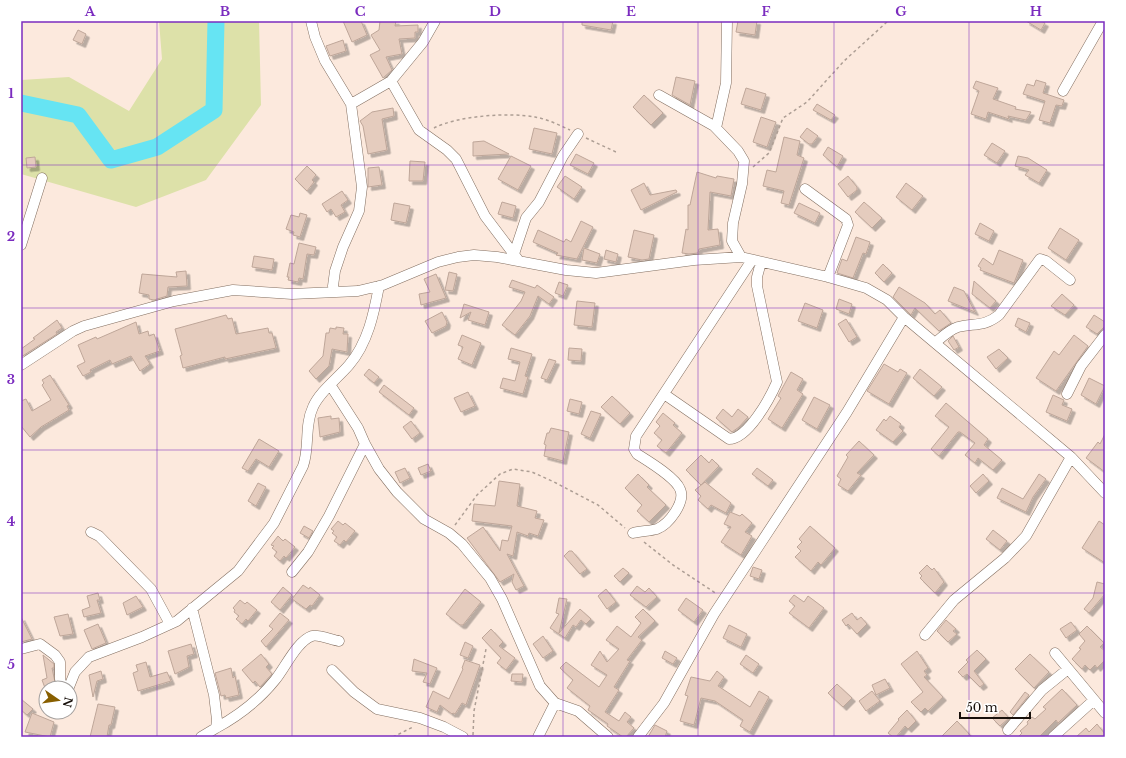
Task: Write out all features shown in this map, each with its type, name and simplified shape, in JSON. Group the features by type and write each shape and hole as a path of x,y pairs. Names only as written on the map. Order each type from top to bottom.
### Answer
{"street":[{"path":"310,21 325,61 351,104 360,161 362,200 335,271 333,286 335,292"},
{"path":"351,104 391,81 423,42 435,21"},
{"path":"716,128 726,83 727,21"},
{"path":"1063,91 1103,21"},
{"path":"391,81 411,120 423,134 447,150 456,159 485,216 517,258"},
{"path":"659,95 716,128 738,151 744,161 743,174 733,223 732,241 741,257"},
{"path":"517,258 526,218 539,202 563,156 578,134"},
{"path":"21,245 42,178"},
{"path":"804,189 846,219 848,225 828,277"},
{"path":"21,365 73,330 174,301 233,290 292,294 358,291 379,286 438,262 458,257 481,256 517,258 585,273 596,273 694,260 741,257 828,277 866,288 887,300 904,317 1071,457 1105,493"},
{"path":"935,343 948,331 957,328 985,324 999,315 1040,259 1046,261 1070,280"},
{"path":"664,394 728,439 737,438 743,433 761,411 777,382 757,286 756,261"},
{"path":"633,533 652,530 663,526 670,519 680,500 680,488 675,482 637,454 634,449 636,436 756,261"},
{"path":"21,649 40,644 54,655 60,662 60,679 62,688 69,687 75,672 89,657 142,637 170,624 238,571 274,523 306,457 307,433 314,405 361,350 375,308 379,286"},
{"path":"638,737 664,703 725,599 847,412 904,317"},
{"path":"1067,394 1081,366 1105,335"},
{"path":"331,386 358,428 379,469 397,492 424,519 449,533 462,544 496,588 540,686 555,703 578,711 608,737"},
{"path":"292,572 308,552 329,516 361,455 365,444"},
{"path":"925,635 954,600 1005,558 1026,536 1071,457"},
{"path":"90,532 99,536 151,588 170,624"},
{"path":"192,608 214,695 217,720 216,728"},
{"path":"201,737 231,720 254,702 276,680 308,638 315,635 339,641"},
{"path":"1054,653 1105,713"},
{"path":"1008,730 1042,690 1068,669"},
{"path":"332,670 354,692 377,709 427,720 463,737"},
{"path":"1053,737 1094,700"},
{"path":"538,737 555,703"}],"path":[{"path":"743,174 760,162 769,153 783,118 807,102 844,62 888,21"},
{"path":"423,134 445,123 488,116 509,115 541,118 616,152"},
{"path":"449,533 477,495 500,474 513,469 532,472 598,505 673,565 725,599"},
{"path":"473,737 474,711 486,649"},
{"path":"393,737 427,720"}],"green space":[{"path":"159,21 259,21 261,105 206,180 136,207 21,174 21,80 69,77 129,111 162,59"}],"building":[{"path":"343,21 361,21 367,35 352,42"},
{"path":"380,21 396,21 395,26 418,25 418,32 415,32 415,38 399,39 402,54 386,57 392,70 383,78 370,55 380,50 371,35 379,30"},
{"path":"582,21 613,21 611,30 582,25"},
{"path":"738,21 757,21 755,35 736,32"},
{"path":"1026,21 1041,21 1045,23 1041,30"},
{"path":"78,30 86,34 82,44 73,40"},
{"path":"343,40 346,51 330,56 326,46"},
{"path":"676,77 695,81 690,105 672,95"},
{"path":"1036,80 1046,83 1043,93 1064,100 1062,106 1056,105 1050,123 1039,120 1045,101 1023,94 1027,84 1034,86"},
{"path":"976,81 998,88 993,99 1016,107 1015,109 1031,112 1026,120 1008,116 1009,119 988,112 986,119 971,114 979,91 973,88"},
{"path":"746,88 766,94 761,110 741,104"},
{"path":"644,95 663,113 651,125 633,107"},
{"path":"817,104 835,115 831,120 813,110"},
{"path":"393,108 394,116 382,119 387,150 368,154 363,126 360,121 372,112"},
{"path":"761,117 776,122 767,147 753,142"},
{"path":"534,128 557,133 552,154 529,149"},
{"path":"807,128 818,136 812,144 809,144 800,137"},
{"path":"784,137 800,141 797,155 804,158 789,205 781,203 784,191 763,186 767,170 776,172"},
{"path":"484,141 509,154 473,156 473,142"},
{"path":"992,143 1005,151 997,163 984,155"},
{"path":"828,147 843,156 837,167 823,155"},
{"path":"576,154 594,163 588,174 570,165"},
{"path":"511,156 531,166 518,190 498,179"},
{"path":"1018,156 1028,158 1047,170 1039,183 1025,175 1029,170 1015,166"},
{"path":"35,157 36,167 27,168 26,158"},
{"path":"410,161 425,162 423,181 409,181"},
{"path":"307,166 316,175 312,180 314,182 307,191 295,179"},
{"path":"379,167 382,185 368,187 368,168"},
{"path":"697,172 716,178 717,176 734,179 731,196 710,192 708,230 718,229 720,245 699,249 698,253 689,254 682,253 686,229 688,230 688,205 690,205"},
{"path":"565,176 582,187 574,199 557,187"},
{"path":"848,176 857,187 857,190 848,197 838,184"},
{"path":"644,183 650,195 676,190 677,192 641,210 631,190"},
{"path":"906,183 923,196 912,210 896,197"},
{"path":"342,191 348,200 341,205 345,212 336,217 331,209 327,212 322,204"},
{"path":"502,202 516,206 513,218 498,214"},
{"path":"864,202 882,218 872,228 855,212"},
{"path":"394,203 410,206 406,223 391,220"},
{"path":"799,203 820,213 815,223 794,213"},
{"path":"300,213 307,215 300,237 293,235 294,232 286,229 291,215 299,217"},
{"path":"581,221 593,227 577,259 556,255 558,253 533,242 538,230 564,242 566,239 571,242"},
{"path":"980,223 994,231 989,241 975,234"},
{"path":"1060,228 1079,240 1066,260 1048,248"},
{"path":"634,230 654,235 649,259 642,260 628,257"},
{"path":"856,237 870,242 866,254 863,253 853,278 837,273 842,259 847,261"},
{"path":"299,243 316,247 314,255 307,254 303,279 299,278 298,282 288,280 289,277 287,277 290,263 294,264"},
{"path":"584,248 600,254 597,263 582,260"},
{"path":"606,250 618,254 616,262 604,259"},
{"path":"999,250 1023,260 1014,283 980,270 981,268 978,266 983,258 993,265"},
{"path":"254,256 274,259 272,270 252,267"},
{"path":"883,264 892,273 884,282 875,273"},
{"path":"186,271 187,286 168,287 167,296 154,300 149,299 149,295 139,293 142,274 177,277 176,272"},
{"path":"449,272 457,274 453,291 445,290"},
{"path":"436,274 446,298 421,305 419,294 430,292 424,279"},
{"path":"512,280 535,288 537,285 554,297 549,304 538,296 530,316 515,335 502,325 521,301 525,292 509,287"},
{"path":"974,281 996,301 990,308 972,294"},
{"path":"559,282 568,285 563,296 555,293"},
{"path":"899,287 925,303 935,314 940,310 951,323 939,331 915,308 911,315 893,297"},
{"path":"954,287 964,291 975,312 948,301"},
{"path":"1062,294 1074,305 1065,315 1051,306"},
{"path":"839,299 852,304 849,314 836,309"},
{"path":"577,301 595,303 592,327 574,325"},
{"path":"805,303 823,310 817,328 798,321"},
{"path":"464,304 489,312 485,325 468,320 471,312 460,318"},
{"path":"442,312 447,322 446,326 432,333 425,321"},
{"path":"226,315 228,319 232,318 236,334 268,328 269,333 272,333 276,348 225,359 225,357 183,368 180,356 182,355 175,329"},
{"path":"1094,315 1105,322 1105,326 1097,334 1086,327"},
{"path":"1018,318 1030,323 1026,332 1015,326"},
{"path":"846,319 857,337 849,342 838,324"},
{"path":"57,320 62,328 56,332 57,334 21,357 21,349"},
{"path":"136,322 139,334 148,331 149,336 154,334 160,351 145,356 150,364 140,371 131,356 112,364 110,360 90,370 91,372 83,376 77,366 85,362 78,345 96,337 97,339"},
{"path":"336,327 344,328 343,334 348,334 347,352 332,349 329,366 316,379 309,371 323,356 326,333 329,333 330,328 336,329"},
{"path":"462,335 481,343 472,365 458,359 463,347 458,345"},
{"path":"1074,335 1088,346 1056,391 1036,378 1054,351 1059,355"},
{"path":"953,336 959,347 954,350 948,341"},
{"path":"511,348 532,354 525,376 528,377 523,394 500,388 503,378 515,381 520,362 508,359"},
{"path":"569,348 582,349 581,361 568,360"},
{"path":"999,349 1008,358 996,369 987,357"},
{"path":"549,359 556,361 547,380 541,378"},
{"path":"884,364 898,372 900,369 907,373 889,404 867,391"},
{"path":"369,369 379,377 374,383 364,375"},
{"path":"920,369 942,387 934,396 913,378"},
{"path":"791,372 803,379 797,390 803,394 782,428 768,419 781,398 778,396"},
{"path":"50,375 69,405 67,406 69,410 41,427 30,437 21,426 21,401 26,399 32,411 51,400 42,385 44,383 42,380"},
{"path":"1089,378 1105,386 1096,404 1081,395"},
{"path":"384,385 414,408 409,415 379,392"},
{"path":"468,392 475,406 461,412 454,398"},
{"path":"1053,395 1064,400 1062,405 1072,409 1067,421 1046,412"},
{"path":"612,396 630,413 620,424 601,407"},
{"path":"814,397 830,405 817,429 802,420"},
{"path":"570,399 582,402 579,414 567,411"},
{"path":"946,403 988,439 984,445 1002,460 993,470 978,458 975,463 965,455 975,443 960,432 958,432 939,456 931,449 949,427 935,416"},
{"path":"723,409 732,417 738,409 748,417 732,432 716,418"},
{"path":"591,411 601,414 590,438 581,434"},
{"path":"663,413 675,423 673,425 682,433 666,453 657,446 662,440 654,433 660,426 656,422"},
{"path":"331,416 331,419 339,418 340,432 320,437 318,418"},
{"path":"890,416 901,424 899,427 903,431 893,442 876,430 884,419 886,421"},
{"path":"411,421 420,433 412,439 403,427"},
{"path":"551,428 569,432 563,461 544,456 546,445 544,444 547,433 549,433"},
{"path":"1105,434 1105,472 1086,458 1098,442 1100,444"},
{"path":"259,439 279,451 269,467 256,459 248,471 242,468"},
{"path":"859,441 874,455 857,473 861,475 848,491 838,485 841,479 837,476 848,457 846,455"},
{"path":"701,455 709,463 712,459 719,466 701,485 686,470"},
{"path":"428,464 431,471 421,475 418,468"},
{"path":"405,468 410,478 400,483 395,472"},
{"path":"757,468 773,480 768,486 752,474"},
{"path":"638,474 649,485 647,487 666,505 649,522 637,511 642,505 625,488"},
{"path":"983,474 989,481 976,493 970,486"},
{"path":"1039,474 1046,479 1033,497 1026,512 997,498 1002,488 1023,499"},
{"path":"499,481 520,484 517,506 537,511 535,518 544,520 538,536 529,533 528,536 517,532 513,556 507,554 524,586 516,590 512,582 514,574 500,582 467,538 483,527 500,551 502,540 508,541 512,526 472,521 474,504 495,506"},
{"path":"705,482 731,503 726,513 711,505 708,509 698,500 701,496 695,490"},
{"path":"258,483 266,487 256,506 248,501"},
{"path":"730,512 740,516 742,514 752,523 745,532 752,536 741,555 721,542 731,527 724,524"},
{"path":"338,521 343,525 345,523 355,531 346,542 344,540 340,545 334,541 337,537 332,533 334,531 331,529"},
{"path":"1099,521 1105,525 1105,563 1082,548"},
{"path":"304,526 313,531 309,538 300,533"},
{"path":"810,526 835,548 821,565 818,562 811,571 795,557 801,551 797,547 802,542 799,539"},
{"path":"993,530 1007,541 1000,550 986,539"},
{"path":"278,536 283,541 285,539 295,547 286,558 284,556 280,561 274,556 277,552 272,548 274,546 271,545"},
{"path":"569,551 572,551 587,569 580,574 564,556"},
{"path":"927,565 932,570 934,568 944,582 935,593 920,578 922,576 919,573"},
{"path":"753,567 762,570 759,579 750,576"},
{"path":"623,568 629,573 620,582 614,576"},
{"path":"1097,582 1105,584 1105,594 1089,613 1084,609 1093,598"},
{"path":"303,585 309,589 310,587 320,595 312,606 310,605 306,609 292,599"},
{"path":"637,586 645,592 649,588 657,597 646,607 630,595"},
{"path":"283,587 292,595 280,610 271,602"},
{"path":"465,589 481,602 463,625 460,625 446,614"},
{"path":"606,589 616,602 607,609 598,596"},
{"path":"98,593 100,600 97,600 101,613 84,617 82,610 90,607 87,596"},
{"path":"794,595 804,602 808,596 824,608 809,628 789,613 795,606 789,601"},
{"path":"136,596 143,607 127,615 123,603"},
{"path":"559,598 567,599 559,633 580,609 591,619 586,624 581,620 576,627 573,625 565,638 550,628 559,614 556,613"},
{"path":"686,598 703,610 694,622 678,610"},
{"path":"240,600 245,604 247,602 257,610 248,621 246,619 242,624 236,619 239,616 234,612 235,610 233,608"},
{"path":"643,609 655,621 638,637 642,640 627,660 630,661 614,687 619,690 605,712 619,721 625,712 631,717 627,722 634,728 626,737 623,737 588,710 590,706 567,688 573,680 560,668 566,662 599,687 607,675 591,665 600,651 607,662 619,649 606,640 617,626 631,637 641,623 635,617"},
{"path":"280,613 289,620 266,647 261,641 273,629 269,626"},
{"path":"852,613 857,620 861,617 867,624 857,634 848,624 846,626 842,620"},
{"path":"68,614 73,634 60,636 54,617"},
{"path":"21,617 32,639 21,642"},
{"path":"946,620 956,629 953,631 957,634 948,642 937,631"},
{"path":"1071,622 1077,630 1066,638 1060,629"},
{"path":"98,624 106,643 92,649 84,630"},
{"path":"729,625 747,634 741,647 723,638"},
{"path":"1087,626 1104,643 1100,647 1105,651 1105,660 1097,668 1095,665 1090,670 1085,665 1082,669 1072,659 1081,649 1079,648 1085,641 1079,634"},
{"path":"491,629 503,642 499,646 515,658 506,670 497,663 501,658 482,638"},
{"path":"543,636 553,651 543,658 533,644"},
{"path":"465,642 473,646 468,658 460,655"},
{"path":"191,644 194,654 187,656 189,667 175,674 168,651"},
{"path":"977,650 986,659 974,671 984,684 980,687 967,674 963,677 958,672 968,662 966,660"},
{"path":"665,651 677,658 673,664 662,658"},
{"path":"917,651 928,668 924,671 927,675 924,677 943,697 928,711 925,708 921,712 911,702 923,692 901,664"},
{"path":"261,654 269,664 266,667 272,674 260,687 255,681 253,683 242,670"},
{"path":"1030,654 1049,672 1034,688 1015,669"},
{"path":"43,655 54,664 54,668 52,668 55,680 42,680 47,678"},
{"path":"746,655 759,664 753,673 740,664"},
{"path":"414,659 437,668 430,684 423,682 427,673 412,671"},
{"path":"465,660 480,665 466,705 462,703 455,714 452,714 440,705 437,712 426,707 433,691 449,699 463,669"},
{"path":"146,662 150,677 167,672 171,681 138,691 133,673 138,671 136,665"},
{"path":"231,668 233,678 235,676 239,695 226,698 225,695 221,696 215,673"},
{"path":"101,671 103,679 97,681 93,697 89,675"},
{"path":"717,671 724,677 718,686 750,707 759,691 769,697 750,732 740,726 743,720 715,701 701,698 694,725 680,721 688,696 685,695 691,677 710,681"},
{"path":"512,674 523,674 522,682 511,681"},
{"path":"885,679 890,688 876,695 872,685"},
{"path":"837,684 852,698 843,707 828,693"},
{"path":"1062,689 1077,705 1058,723 1056,720 1039,737 1018,737 1022,733 1020,731 1028,724 1027,722 1032,717 1035,719 1046,709 1043,707"},
{"path":"872,691 880,701 866,711 859,701"},
{"path":"1025,692 1029,695 1013,715 1010,712"},
{"path":"21,699 33,709 27,715 21,710"},
{"path":"98,704 115,707 107,737 90,737"},
{"path":"907,710 916,721 908,729 905,726 896,737 893,737 888,733 899,720 898,719"},
{"path":"1002,710 1009,718 1000,726 992,718"},
{"path":"32,713 38,715 38,720 49,720 54,722 50,737 25,732"},
{"path":"957,721 972,737 941,737"},
{"path":"1097,724 1105,734 1105,737 1076,737 1086,728 1089,732"},
{"path":"655,725 667,731 665,737 648,737"}],"waterway":[{"path":"21,103 78,115 111,160 157,147 214,110 216,21"}]}
